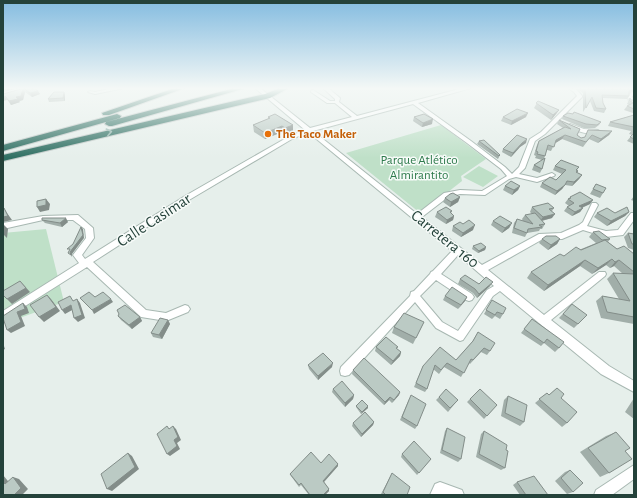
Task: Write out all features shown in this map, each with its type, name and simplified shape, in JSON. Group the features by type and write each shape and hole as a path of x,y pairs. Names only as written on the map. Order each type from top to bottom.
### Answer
{"highway":[{"path":"3,147 111,111"},
{"path":"3,147 135,111"},
{"path":"3,156 90,129 157,111"},
{"path":"3,156 200,111"}],"street":[{"name":"Carretera 160","path":"286,111 605,370 634,387"},
{"path":"348,111 355,117"},
{"name":"Calle Casimar","path":"3,316 187,198 290,138 309,130 377,111"},
{"path":"426,111 469,142 512,176 537,180 552,175"},
{"path":"418,217 446,195 460,192 483,193 512,176 522,168 532,140 543,133 564,111"},
{"path":"555,120 583,131 602,133"},
{"path":"579,139 583,131"},
{"path":"482,269 542,236 562,236 582,227 586,223 594,205"},
{"path":"582,227 606,234 620,233 634,215"},
{"path":"3,226 43,218 75,217 89,228 90,238 77,255 144,314 166,317 185,310"},
{"path":"345,371 414,295 458,250"},
{"path":"434,274 469,297"},
{"path":"544,320 602,274"},
{"path":"414,295 439,325 460,337 490,293 502,285"},
{"path":"601,495 634,471"},
{"path":"438,495 440,490 457,495"}],"green space":[{"name":"Parque Atlético Almirantito","path":"441,125 486,159 461,176 462,181 448,192 442,194 420,213 346,153"},
{"path":"479,166 498,176 483,187 463,177"},
{"path":"46,229 64,302 3,324 3,233"}],"building":[{"path":"513,111 528,113 512,121 503,117"},
{"path":"548,111 558,111 553,115"},
{"path":"574,112 601,122 597,125 586,124 563,116 568,113 573,114"},
{"path":"275,114 293,125 285,128 282,126 265,133 253,125 270,118 268,117"},
{"path":"424,114 433,119 423,123 414,117"},
{"path":"634,115 634,127 610,122"},
{"path":"559,120 580,129 577,135 581,138 585,137 588,130 612,131 601,139 592,135 586,142 565,135 556,140 554,147 548,145 545,156 537,154 538,152 536,151 539,141 565,127 571,129"},
{"path":"634,133 634,139 630,137"},
{"path":"517,135 527,139 513,153 503,149"},
{"path":"484,140 500,155 499,156 479,141"},
{"path":"545,158 542,169 534,165"},
{"path":"561,160 579,167 576,170 578,171 576,172 582,175 574,182 567,181 565,185 557,191 542,183 550,177 556,180 566,170 555,166"},
{"path":"511,181 520,186 514,190 505,186"},
{"path":"596,184 606,188 603,193 593,189"},
{"path":"580,192 593,200 579,206 583,208 575,212 567,207 574,203 568,199"},
{"path":"453,193 460,197 451,202 445,198 450,194"},
{"path":"46,199 46,205 37,207 37,201"},
{"path":"548,203 554,208 549,209 555,214 543,217 532,207"},
{"path":"446,207 452,211 450,212 454,216 447,220 437,212"},
{"path":"627,207 629,212 611,221 597,213 607,208 615,213"},
{"path":"4,208 8,216 3,217"},
{"path":"535,213 545,224 539,225 542,227 528,229 527,233 514,228 517,219 533,224 525,215"},
{"path":"500,216 512,223 505,228 493,221"},
{"path":"42,218 66,218 60,223 42,220"},
{"path":"469,220 475,225 463,233 453,226 460,222 463,224"},
{"path":"81,227 83,235 70,252 71,255 68,253 70,249 67,249 73,244"},
{"path":"599,231 610,239 602,240 593,232"},
{"path":"628,233 634,234 634,244 632,244"},
{"path":"546,236 556,236 560,239 551,245 542,239"},
{"path":"605,240 617,249 624,246 634,254 634,272 619,260 615,262 612,259 598,268 585,260 548,285 531,272 560,254 564,256 576,247 581,250"},
{"path":"481,243 486,247 479,251 473,246"},
{"path":"613,273 634,274 634,317 607,312 602,296 630,301"},
{"path":"465,275 479,284 486,277 493,282 479,294 475,289 460,279"},
{"path":"20,281 26,288 7,299 3,295 3,291"},
{"path":"452,287 467,297 461,305 445,296"},
{"path":"89,292 95,297 103,292 111,299 92,310 80,298"},
{"path":"47,295 56,307 39,317 30,305"},
{"path":"70,296 73,301 77,299 82,315 74,318 71,305 62,310 58,302"},
{"path":"492,300 506,308 503,314 497,312 495,315 486,310"},
{"path":"23,303 25,309 17,312 21,322 7,330 3,316"},
{"path":"572,304 587,315 578,324 563,314"},
{"path":"125,305 140,317 129,325 118,316 119,314 117,310"},
{"path":"404,313 424,322 416,338 394,327"},
{"path":"160,318 168,320 159,335 151,333"},
{"path":"532,319 564,342 559,348 547,339 544,343 524,329"},
{"path":"478,332 495,343 490,351 484,348 473,360 471,359 464,373 447,363 441,370 435,365 427,389 416,383 423,366 440,347 456,360 473,341"},
{"path":"386,337 398,347 396,348 401,352 393,361 376,347"},
{"path":"323,353 333,363 318,376 308,365"},
{"path":"364,358 400,392 394,400 390,397 385,402 353,370"},
{"path":"342,381 354,395 345,403 333,389"},
{"path":"557,388 564,394 561,398 577,412 567,423 539,399 547,393 549,395"},
{"path":"446,389 458,400 450,408 439,397"},
{"path":"480,389 497,405 487,416 470,399"},
{"path":"411,395 426,404 417,426 402,417"},
{"path":"508,396 527,405 524,422 505,413"},
{"path":"362,400 368,406 362,412 356,406"},
{"path":"365,412 374,422 362,434 353,423"},
{"path":"167,426 169,429 173,426 178,437 174,440 177,446 167,454 157,434"},
{"path":"447,428 465,437 461,459 442,450"},
{"path":"484,431 507,445 506,450 508,451 505,468 479,454"},
{"path":"616,432 630,448 625,451 632,459 609,473 588,448"},
{"path":"414,441 431,459 419,473 402,454"},
{"path":"311,452 321,463 329,454 338,464 323,481 329,489 323,495 310,495 301,483 299,485 290,474"},
{"path":"128,453 135,467 107,489 101,474"},
{"path":"570,470 583,483 573,492 561,478"},
{"path":"392,473 410,487 407,495 386,495 383,492"},
{"path":"534,476 548,495 526,495 517,482"},
{"path":"13,477 21,488 14,495 3,495 3,482 5,484"}],"place":[{"name":"The Taco Maker","path":"268,134"}]}
